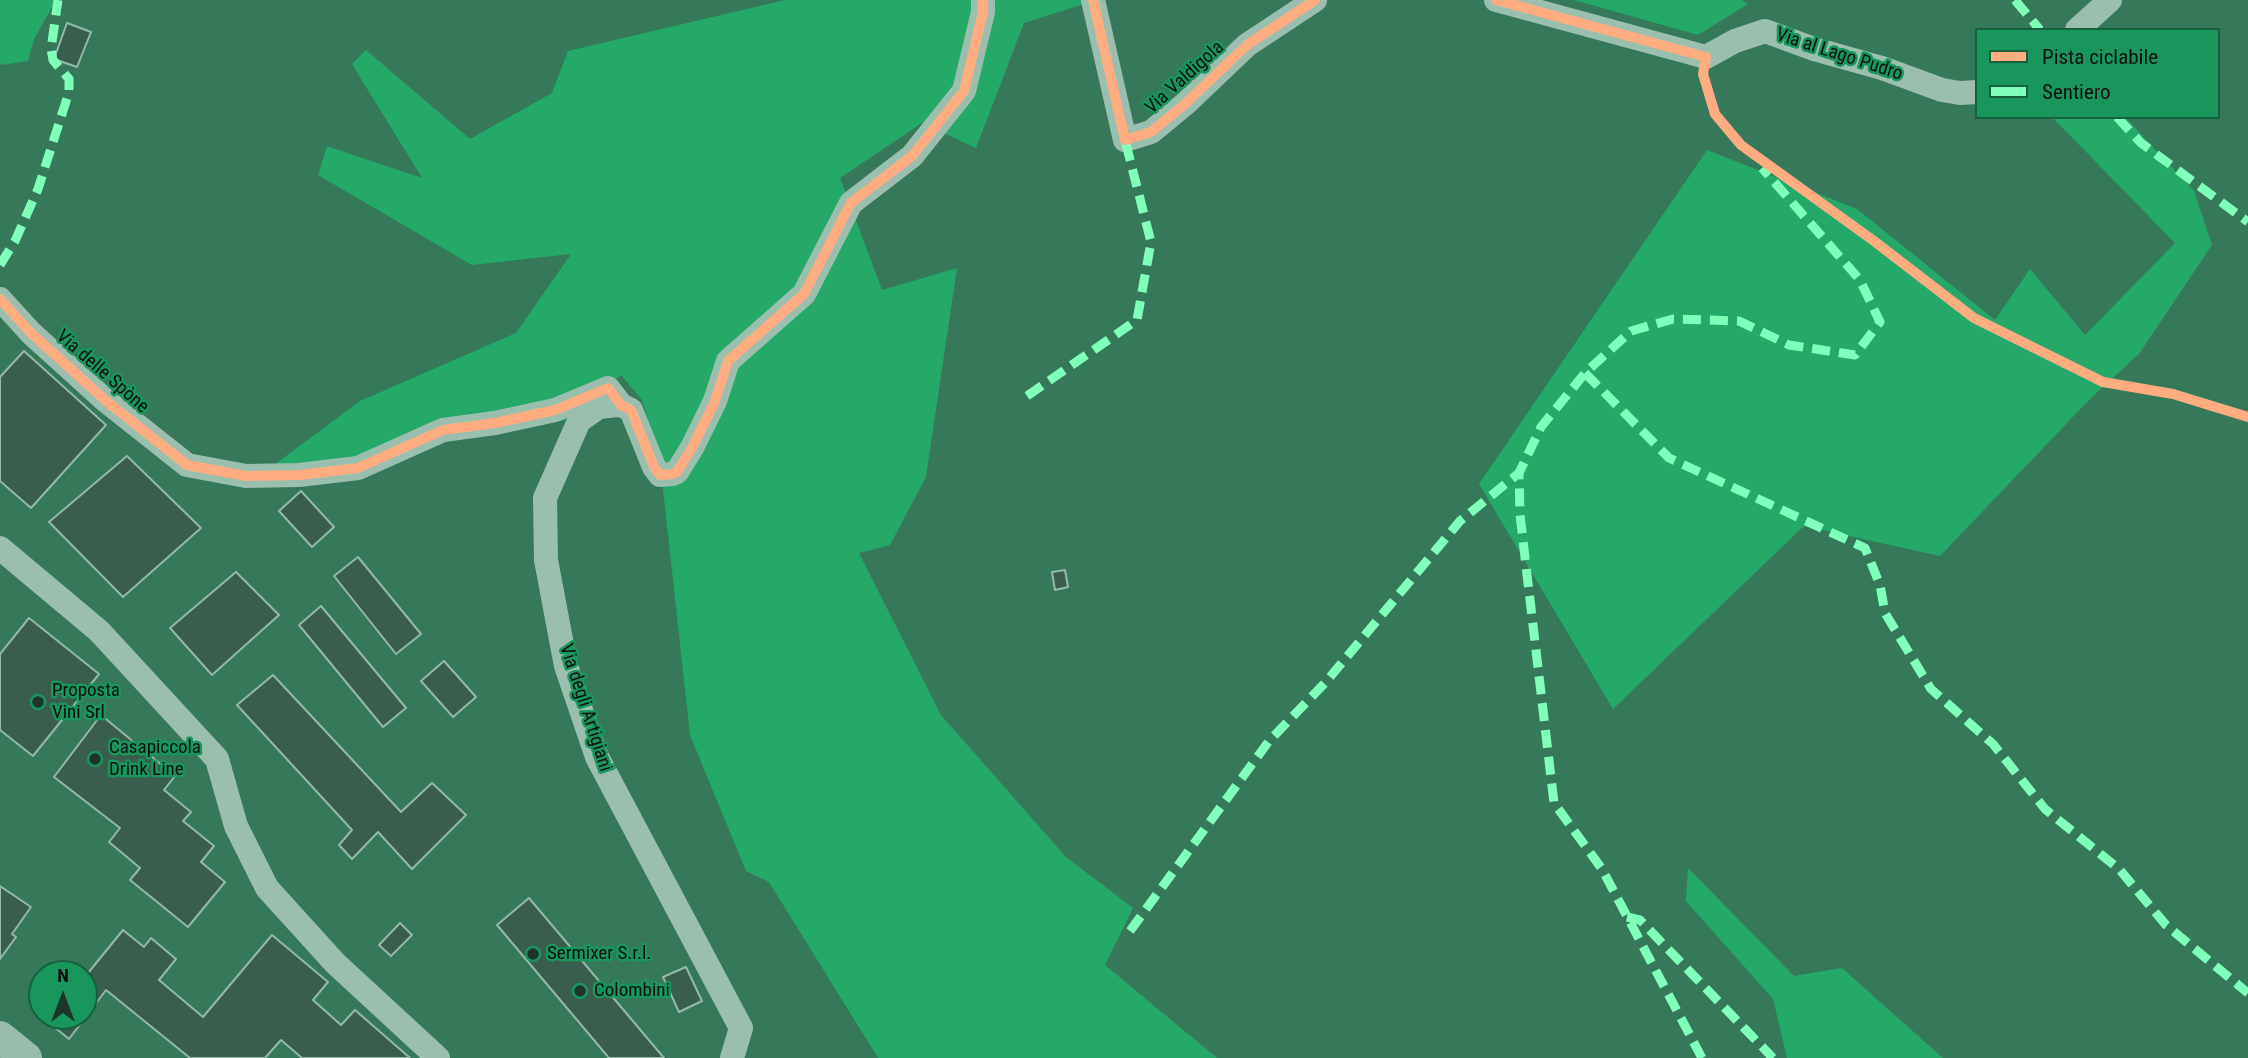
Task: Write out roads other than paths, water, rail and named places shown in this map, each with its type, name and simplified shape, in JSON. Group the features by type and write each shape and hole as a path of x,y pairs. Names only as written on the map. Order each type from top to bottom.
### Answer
{"main road":[{"path":"0,1037 26,1058"}],"street":[{"path":"621,405 631,410 654,467 660,475 677,472 715,401 728,361 804,294 851,203 912,156 964,91 983,12 983,0"},
{"name":"Via Valdigola","path":"1093,0 1125,140 1151,132 1247,45 1315,0"},
{"name":"Via al Lago Pudro","path":"1496,0 1706,57 1735,41 1765,31 1942,90 1975,92"},
{"path":"2079,28 2110,0"},
{"name":"Via delle Spòne","path":"0,299 31,333 104,400 187,465 246,476 299,475 358,468 443,430 495,423 555,410 608,388 621,405"},
{"name":"Via degli Artigiani","path":"621,405 599,407 579,421 545,498 546,560 566,666 597,757 741,1028 732,1058"},
{"path":"0,548 99,631 217,760 236,826 268,888 335,963 438,1058"}],"place":[{"name":"Proposta Vini Srl","path":"38,702"},
{"name":"Casapiccola Drink Line","path":"95,759"},
{"name":"Sermixer S.r.l.","path":"533,954"},
{"name":"Colombini","path":"580,991"}]}
